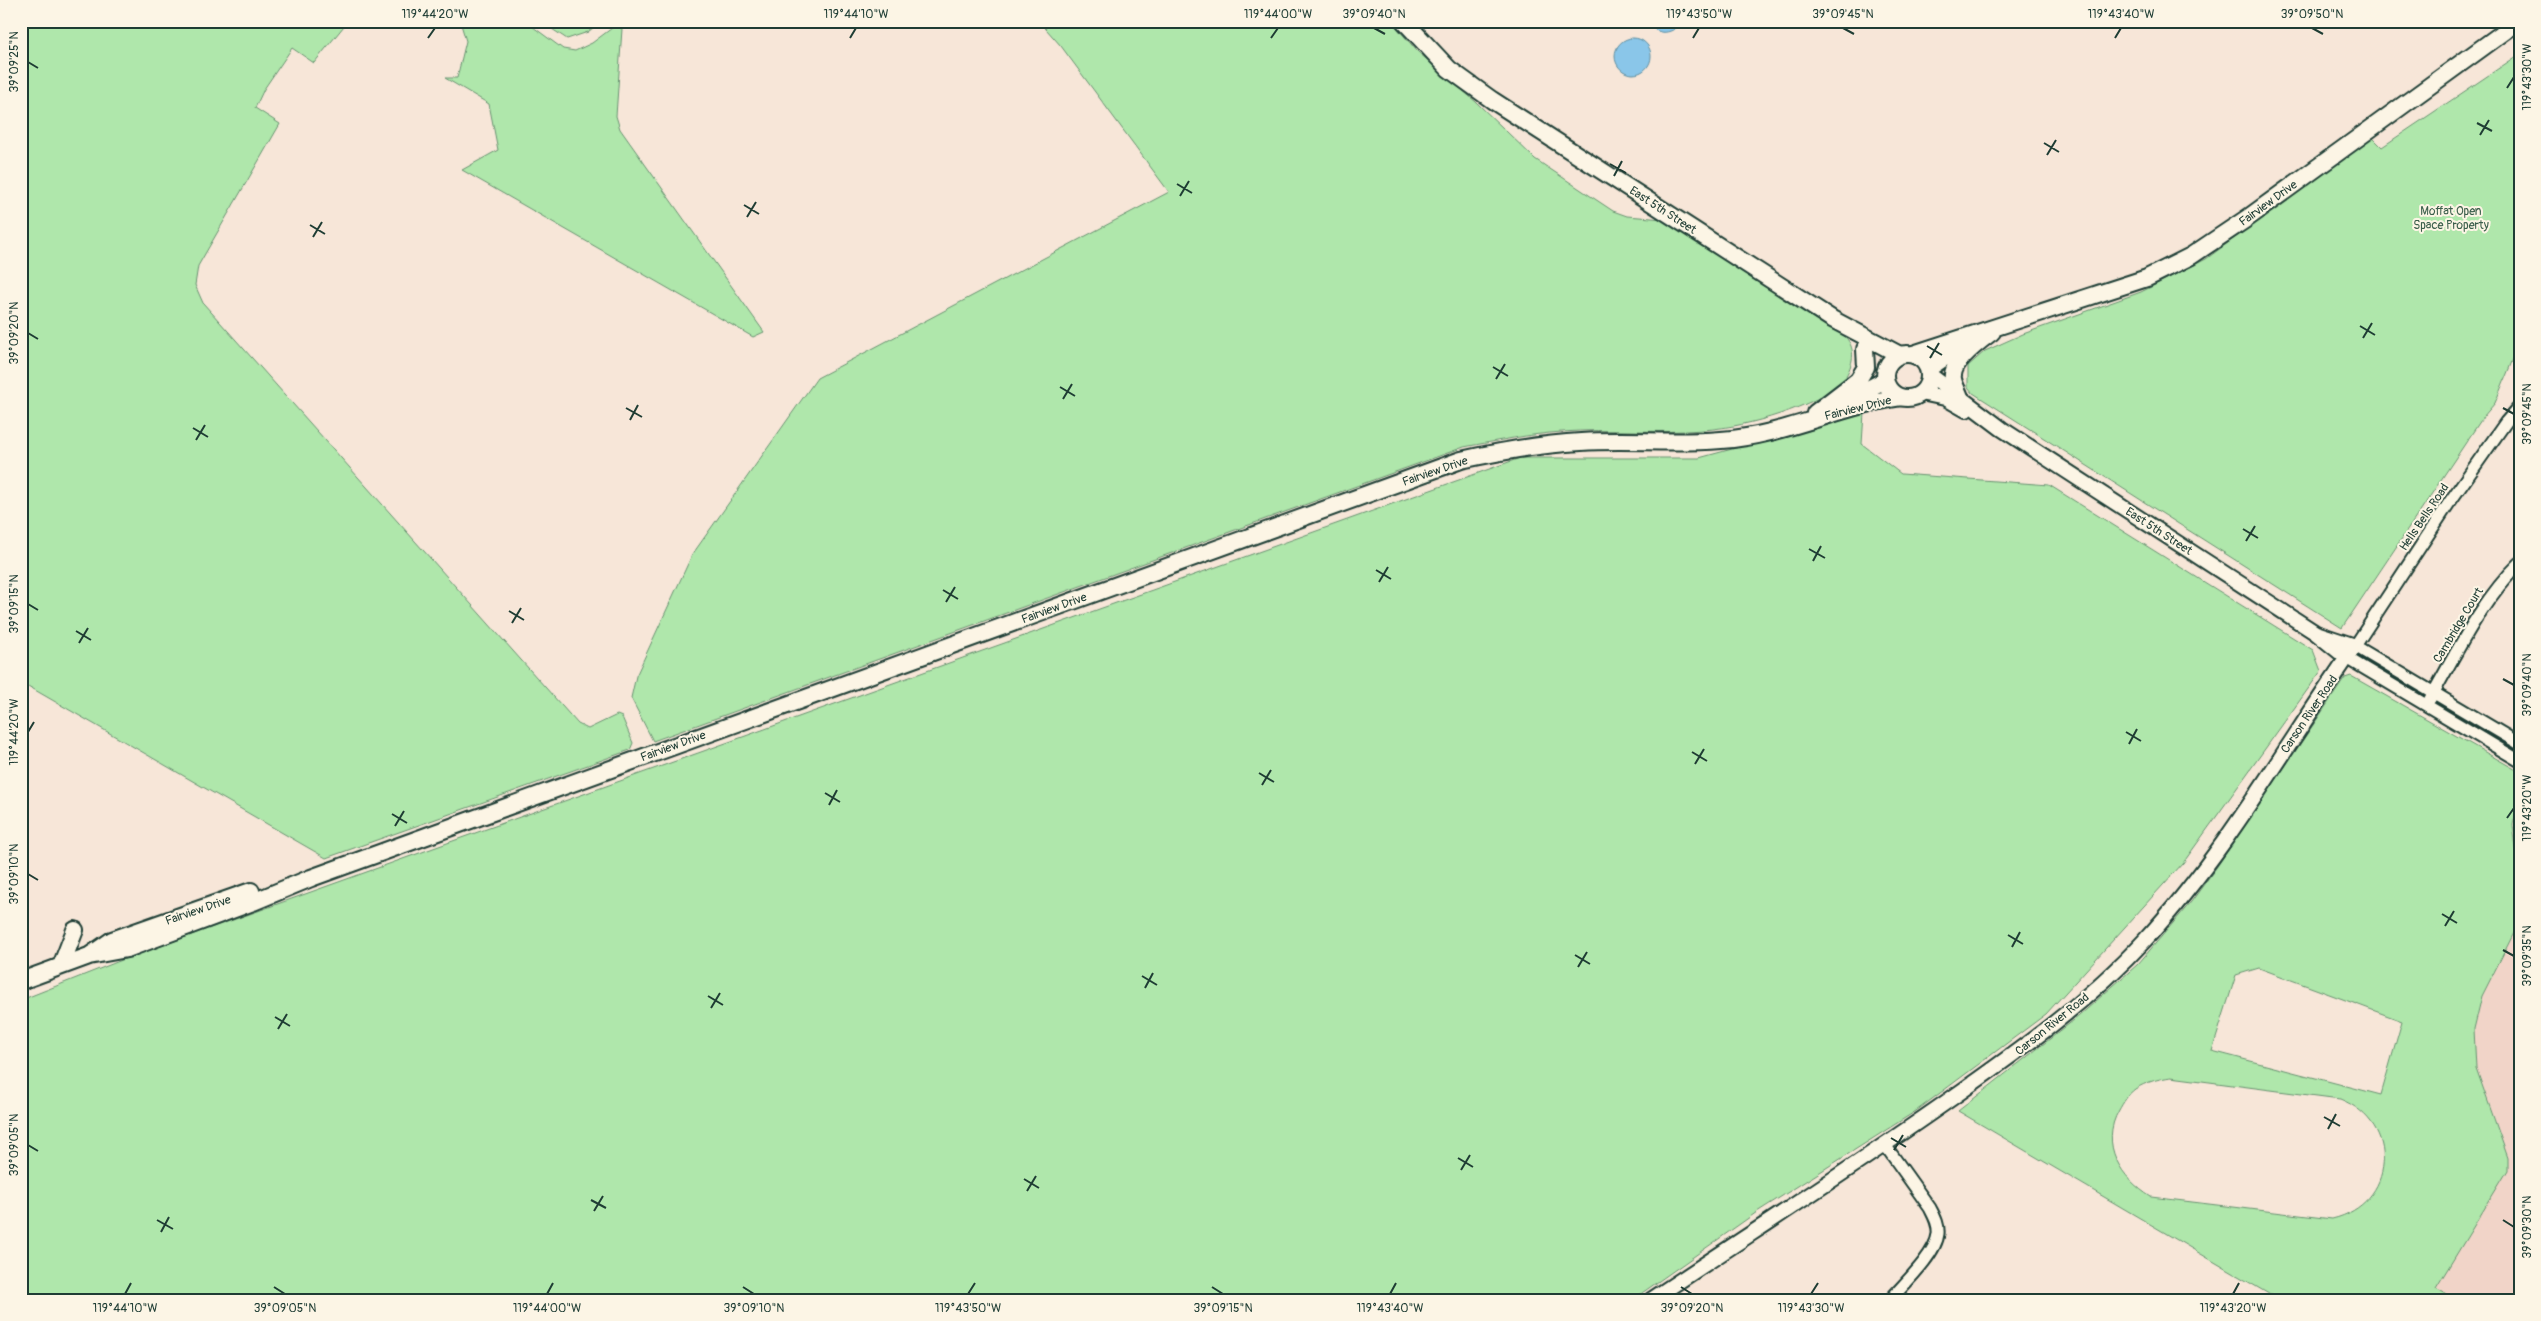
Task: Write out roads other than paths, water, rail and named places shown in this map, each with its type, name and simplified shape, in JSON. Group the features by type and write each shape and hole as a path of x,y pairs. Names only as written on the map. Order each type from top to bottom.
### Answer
{"main road":[{"name":"East 5th Street","path":"1404,21 1449,69 1492,100 1832,319 1906,354"},
{"name":"Fairview Drive","path":"1906,354 2147,278 2191,256 2249,217 2520,21"},
{"name":"East 5th Street","path":"1832,319 1878,360 1885,376"},
{"name":"Fairview Drive","path":"1928,371 1994,327"},
{"path":"1960,397 1952,378 1955,367 1971,348 1994,327"},
{"path":"1808,420 1858,380 1866,367 1866,349"},
{"path":"1906,354 1921,358 1928,371 1928,382 1921,393 1914,397 1901,398 1890,391 1885,376 1889,362 1906,354"},
{"name":"Fairview Drive","path":"1808,420 1885,376"},
{"name":"Fairview Drive","path":"21,981 89,956 107,942 149,926 263,888 311,878 1461,460 1522,446 1722,440 1788,427 1874,401 1901,398"},
{"path":"61,966 75,930"}],"street":[{"name":"East 5th Street","path":"1928,371 2002,429 2316,633 2347,658 2520,761"},
{"name":"East 5th Street","path":"1921,393 1945,398 2002,429"},
{"name":"Hells Bells Road","path":"2355,646 2449,503 2500,429 2520,406"},
{"name":"Cambridge Court","path":"2426,706 2487,602 2503,580 2520,563"},
{"name":"East 5th Street","path":"2316,633 2355,646 2520,744"},
{"name":"Carson River Road","path":"1650,1300 1885,1145 2058,1021 2144,941 2200,875 2231,832 2355,646"},
{"path":"1885,1145 1936,1218 1938,1234 1931,1252 1890,1300"}],"water":[{"path":"1648,21 1683,21 1675,29 1660,32 1651,26"},
{"path":"1633,38 1646,43 1651,56 1646,69 1633,74 1620,69 1615,56 1620,43"}],"park label":[{"name":"Moffat Open Space Property","path":"2451,218"}]}
